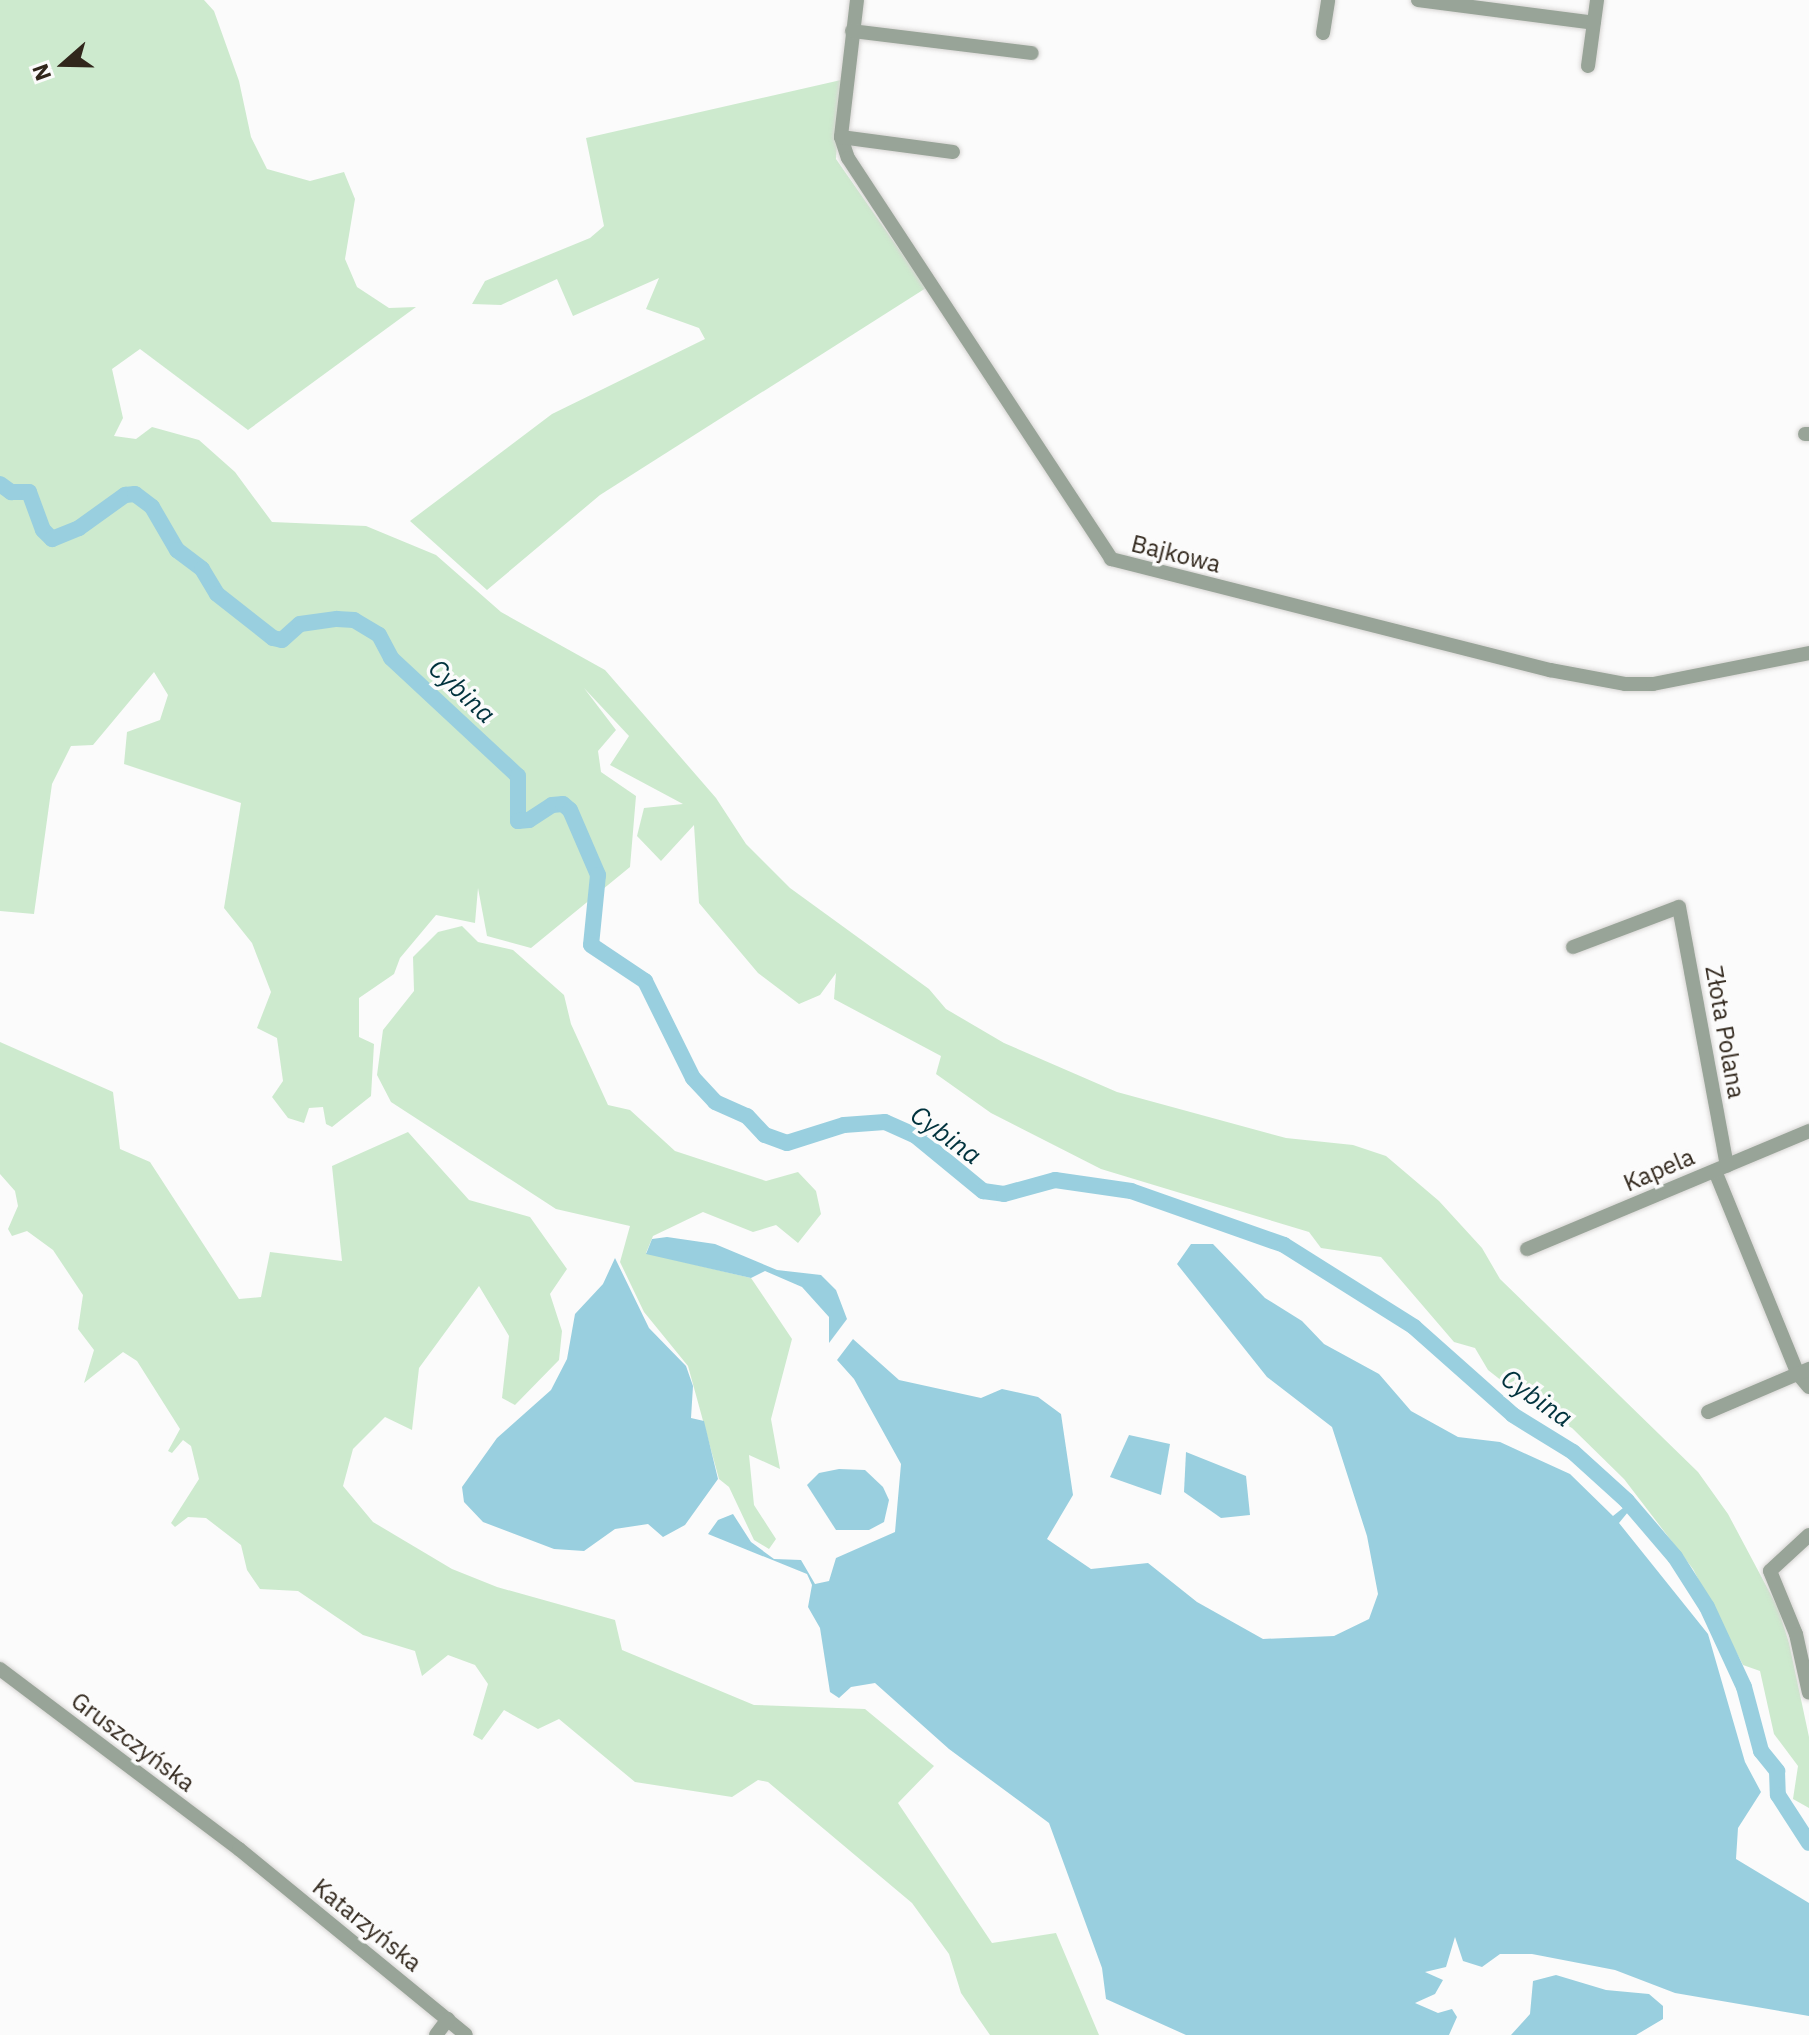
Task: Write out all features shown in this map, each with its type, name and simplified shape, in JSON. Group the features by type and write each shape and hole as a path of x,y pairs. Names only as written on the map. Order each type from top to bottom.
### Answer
{"street":[{"name":"Bajkowa","path":"857,0 841,137 855,173 1111,559 1579,677 1625,684 1653,684 1809,653"},
{"path":"1323,33 1328,0"},
{"path":"1418,0 1594,23"},
{"path":"1588,66 1597,0"},
{"path":"852,31 1032,53"},
{"path":"841,137 953,152"},
{"name":"Złota Polana","path":"1573,947 1679,907 1721,1168 1809,1387"},
{"name":"Kapela","path":"1527,1249 1809,1131"},
{"path":"1708,1412 1804,1371"},
{"path":"1809,1535 1770,1571 1796,1634 1809,1693"},
{"name":"Gruszczyńska","path":"0,1669 239,1849"},
{"name":"Katarzyńska","path":"239,1849 466,2035"},
{"path":"436,2035 448,2019"}],"green space":[{"path":"0,0 204,0 214,11 239,81 251,137 267,169 310,181 344,172 355,199 345,259 357,287 389,308 416,307 248,430 140,349 112,369 123,418 114,436 136,439 152,427 199,440 235,472 272,522 366,526 436,555 501,612 605,670 716,798 746,844 790,888 929,989 946,1009 1004,1043 1117,1092 1286,1138 1353,1145 1386,1156 1439,1201 1482,1248 1500,1279 1698,1472 1728,1514 1778,1608 1789,1643 1809,1737 1809,1808 1793,1799 1798,1766 1774,1734 1760,1671 1743,1665 1693,1569 1624,1479 1572,1428 1536,1408 1488,1370 1475,1348 1454,1342 1381,1257 1321,1248 1309,1232 1101,1169 991,1113 936,1074 941,1056 834,999 836,973 820,995 799,1004 758,973 699,903 694,825 661,861 637,836 644,808 683,804 610,765 629,736 584,688 616,730 598,751 601,772 636,796 630,867 531,948 487,936 478,888 475,923 436,915 400,958 394,974 359,998 359,1037 374,1044 371,1096 332,1127 326,1124 323,1107 309,1108 304,1123 288,1118 272,1097 283,1081 277,1038 257,1028 271,992 252,943 224,908 241,803 124,764 127,732 160,720 168,695 154,672 93,745 71,746 52,784 34,914 0,911"},
{"path":"841,80 836,159 926,288 600,495 487,590 410,521 552,414 705,339 699,328 646,309 659,278 573,316 557,279 501,305 472,304 485,281 590,238 604,226 586,138"},
{"path":"462,926 478,942 513,950 564,995 571,1024 608,1105 630,1110 675,1151 766,1181 798,1172 816,1191 821,1214 798,1243 776,1225 753,1232 703,1212 653,1236 646,1253 751,1278 792,1339 771,1419 780,1469 749,1455 754,1505 776,1539 769,1549 754,1540 729,1487 719,1479 688,1366 644,1312 620,1262 630,1226 556,1209 391,1102 377,1075 383,1030 414,991 413,957 438,932"},
{"path":"0,1042 113,1092 120,1149 150,1162 239,1299 261,1297 270,1252 342,1261 332,1166 408,1132 469,1200 530,1217 567,1269 550,1294 562,1331 559,1360 515,1405 502,1398 509,1336 479,1286 419,1368 412,1430 385,1417 353,1449 343,1486 373,1522 452,1569 497,1587 615,1620 622,1650 754,1705 865,1709 934,1766 898,1803 992,1943 1056,1933 1099,2035 990,2035 961,1993 949,1954 912,1903 768,1782 758,1780 732,1797 635,1782 559,1719 538,1729 504,1710 482,1740 473,1735 488,1684 475,1665 448,1655 422,1676 415,1651 363,1635 298,1591 260,1589 247,1570 241,1545 206,1518 188,1517 175,1527 171,1523 199,1479 191,1446 183,1440 172,1453 168,1451 180,1429 137,1361 123,1352 84,1383 94,1350 78,1329 83,1295 53,1250 27,1231 12,1236 8,1229 18,1206 15,1191 0,1174"}],"water":[{"path":"667,1237 715,1244 777,1270 821,1275 836,1290 847,1319 829,1343 829,1317 802,1287 765,1271 751,1278 646,1254 652,1239"},
{"path":"1191,1244 1213,1244 1265,1298 1302,1321 1324,1344 1379,1374 1411,1411 1458,1437 1500,1442 1570,1474 1613,1516 1623,1508 1628,1512 1619,1523 1708,1634 1745,1762 1761,1792 1738,1828 1736,1859 1809,1903 1809,2016 1675,1993 1615,1970 1532,1954 1500,1954 1482,1967 1463,1961 1455,1937 1446,1967 1425,1972 1443,1980 1435,1994 1415,2003 1438,2013 1452,2009 1457,2017 1449,2035 1186,2035 1106,1999 1102,1968 1049,1823 949,1749 875,1683 851,1687 839,1698 830,1692 820,1628 808,1607 812,1585 807,1574 708,1534 718,1520 733,1514 751,1542 774,1559 801,1560 815,1584 829,1581 836,1558 895,1532 901,1464 854,1379 837,1360 853,1339 899,1380 981,1398 1002,1389 1038,1397 1061,1414 1073,1495 1047,1539 1091,1569 1148,1563 1197,1602 1263,1639 1334,1636 1369,1619 1378,1594 1367,1536 1332,1427 1267,1377 1177,1264"},
{"path":"615,1258 649,1328 686,1366 693,1386 691,1418 704,1421 718,1479 685,1525 663,1537 648,1524 615,1529 584,1551 554,1549 483,1522 464,1502 462,1487 497,1438 551,1390 567,1359 575,1314 603,1284"},
{"path":"1129,1435 1170,1444 1161,1495 1110,1477"},
{"path":"1186,1452 1246,1476 1250,1515 1221,1518 1184,1492"},
{"path":"839,1469 865,1470 883,1487 889,1500 884,1522 869,1530 836,1530 807,1485 819,1473"},
{"path":"1556,1975 1606,1990 1649,1994 1663,2006 1663,2019 1636,2035 1511,2035 1530,2014 1533,1981"}],"waterway":[{"name":"Cybina","path":"0,484 11,492 29,492 43,530 52,539 79,528 125,495 135,494 152,507 177,550 202,569 217,594 273,638 282,640 300,624 337,619 354,620 379,635 391,658 518,776 518,821 529,820 552,805 563,804 570,810 598,875 591,945 645,981 693,1078 715,1102 747,1116 765,1135 787,1143 844,1125 885,1122 916,1136 983,1191 1004,1194 1055,1180 1131,1191 1284,1245 1414,1327 1513,1415 1573,1452 1627,1501 1675,1557 1707,1607 1744,1687 1761,1751 1777,1771 1778,1795 1809,1843"}]}
